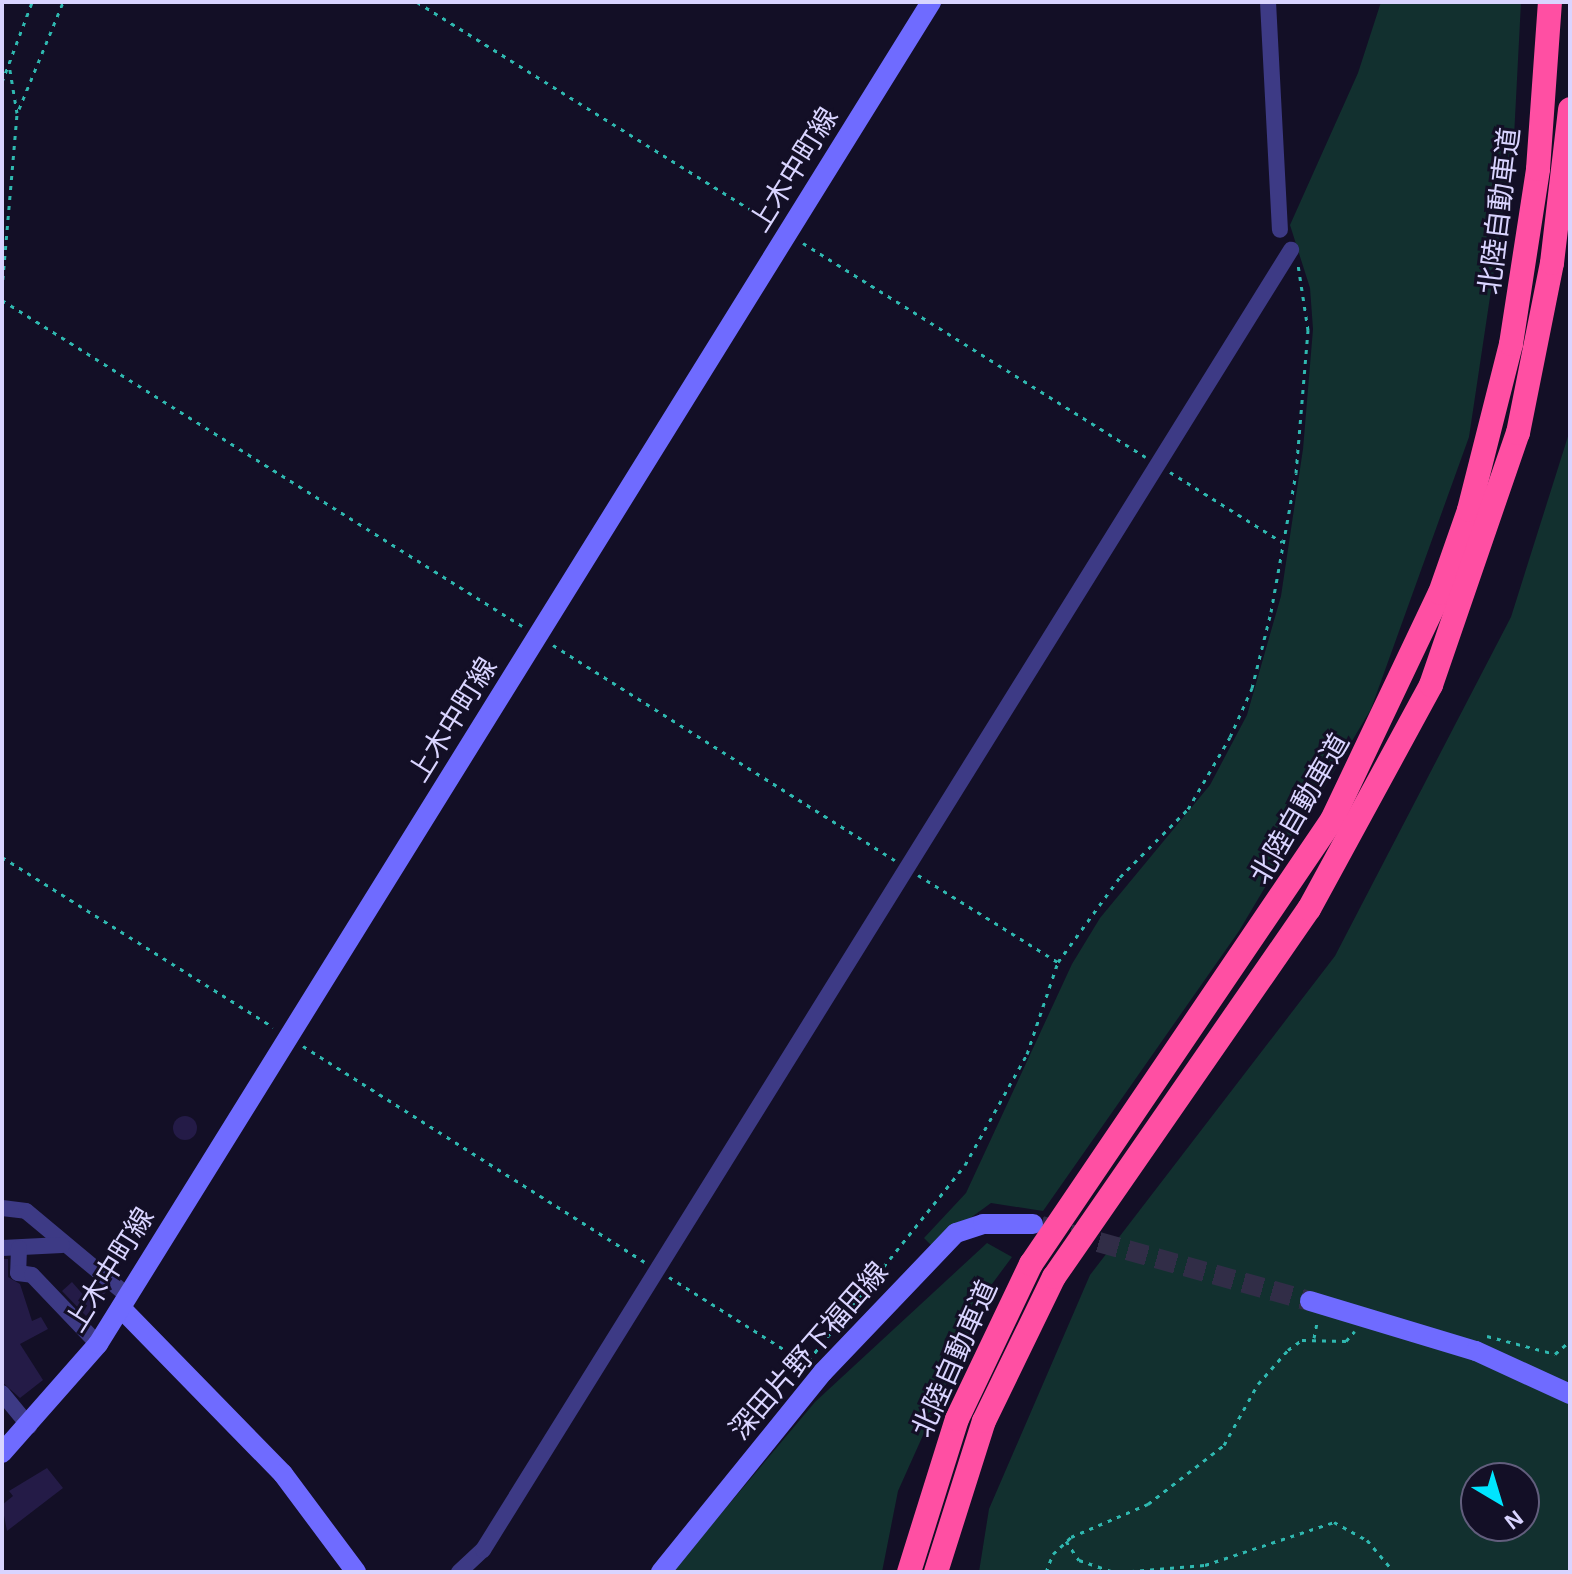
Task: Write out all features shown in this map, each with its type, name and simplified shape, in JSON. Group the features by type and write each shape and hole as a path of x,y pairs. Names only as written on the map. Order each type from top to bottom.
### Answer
{"highway":[{"name":"北陸自動車道","path":"909,1572 957,1419 1031,1264 1297,878 1371,749 1435,606 1469,510 1511,344 1538,169 1550,2"},
{"name":"北陸自動車道","path":"936,1572 984,1421 1054,1277 1309,909 1431,685 1518,433 1552,263 1570,109"}],"main road":[{"name":"上木中町線","path":"2,1453 29,1426 98,1344 931,2"},
{"name":"深田片野下福田線","path":"661,1572 823,1372 956,1233 983,1224 1033,1224"},
{"path":"1310,1301 1369,1316 1476,1351 1570,1394"},
{"path":"124,1302 283,1474 356,1572"}],"street":[{"path":"1268,2 1280,230"},
{"path":"459,1572 483,1550 1291,250"},
{"path":"2,1208 26,1211 124,1302"},
{"path":"2,1248 62,1245"},
{"path":"19,1248 18,1273 32,1275 98,1344"},
{"path":"2,1393 29,1426"}],"path":[{"path":"2,82 32,2"},
{"path":"17,113 63,2"},
{"path":"417,2 1283,543"},
{"path":"2,289 17,113 9,64"},
{"path":"791,1384 804,1362 965,1165 1027,1054 1058,962 1120,877 1188,809 1252,688 1283,543 1308,330 1307,297 1291,250"},
{"path":"2,857 804,1362"},
{"path":"1046,1572 1071,1537 1148,1504 1187,1476 1233,1434 1258,1384 1288,1350 1302,1340 1346,1341 1369,1316"},
{"path":"1481,1334 1555,1354 1570,1341"},
{"path":"1120,1572 1186,1569 1334,1522 1349,1528 1394,1572"},
{"path":"1066,1541 1079,1560 1113,1572"}],"green space":[{"path":"1381,2 1521,2 1514,137 1469,437 1371,709 1239,931 1043,1211 991,1203 932,1246 924,1238 966,1193 1072,964 1100,918 1210,785 1247,715 1281,596 1303,449 1313,329 1310,288 1290,225 1358,73"},
{"path":"1570,430 1570,1572 979,1572 989,1509 1090,1275 1335,956 1511,617"},
{"path":"987,1243 1012,1257 989,1288 898,1491 882,1572 672,1572 815,1402"}],"building":[{"path":"185,1116 193,1120 197,1128 193,1136 185,1140 177,1136 173,1128 177,1120"},
{"path":"2,1259 8,1259 8,1277 20,1284 32,1321 41,1317 48,1329 20,1344 43,1380 20,1398 2,1382"},
{"path":"72,1282 86,1298 96,1284 106,1292 86,1316 62,1291"},
{"path":"47,1468 63,1488 7,1531 2,1505 13,1496 9,1491"}],"tunnel":[{"path":"1041,1226 1310,1301"}]}
